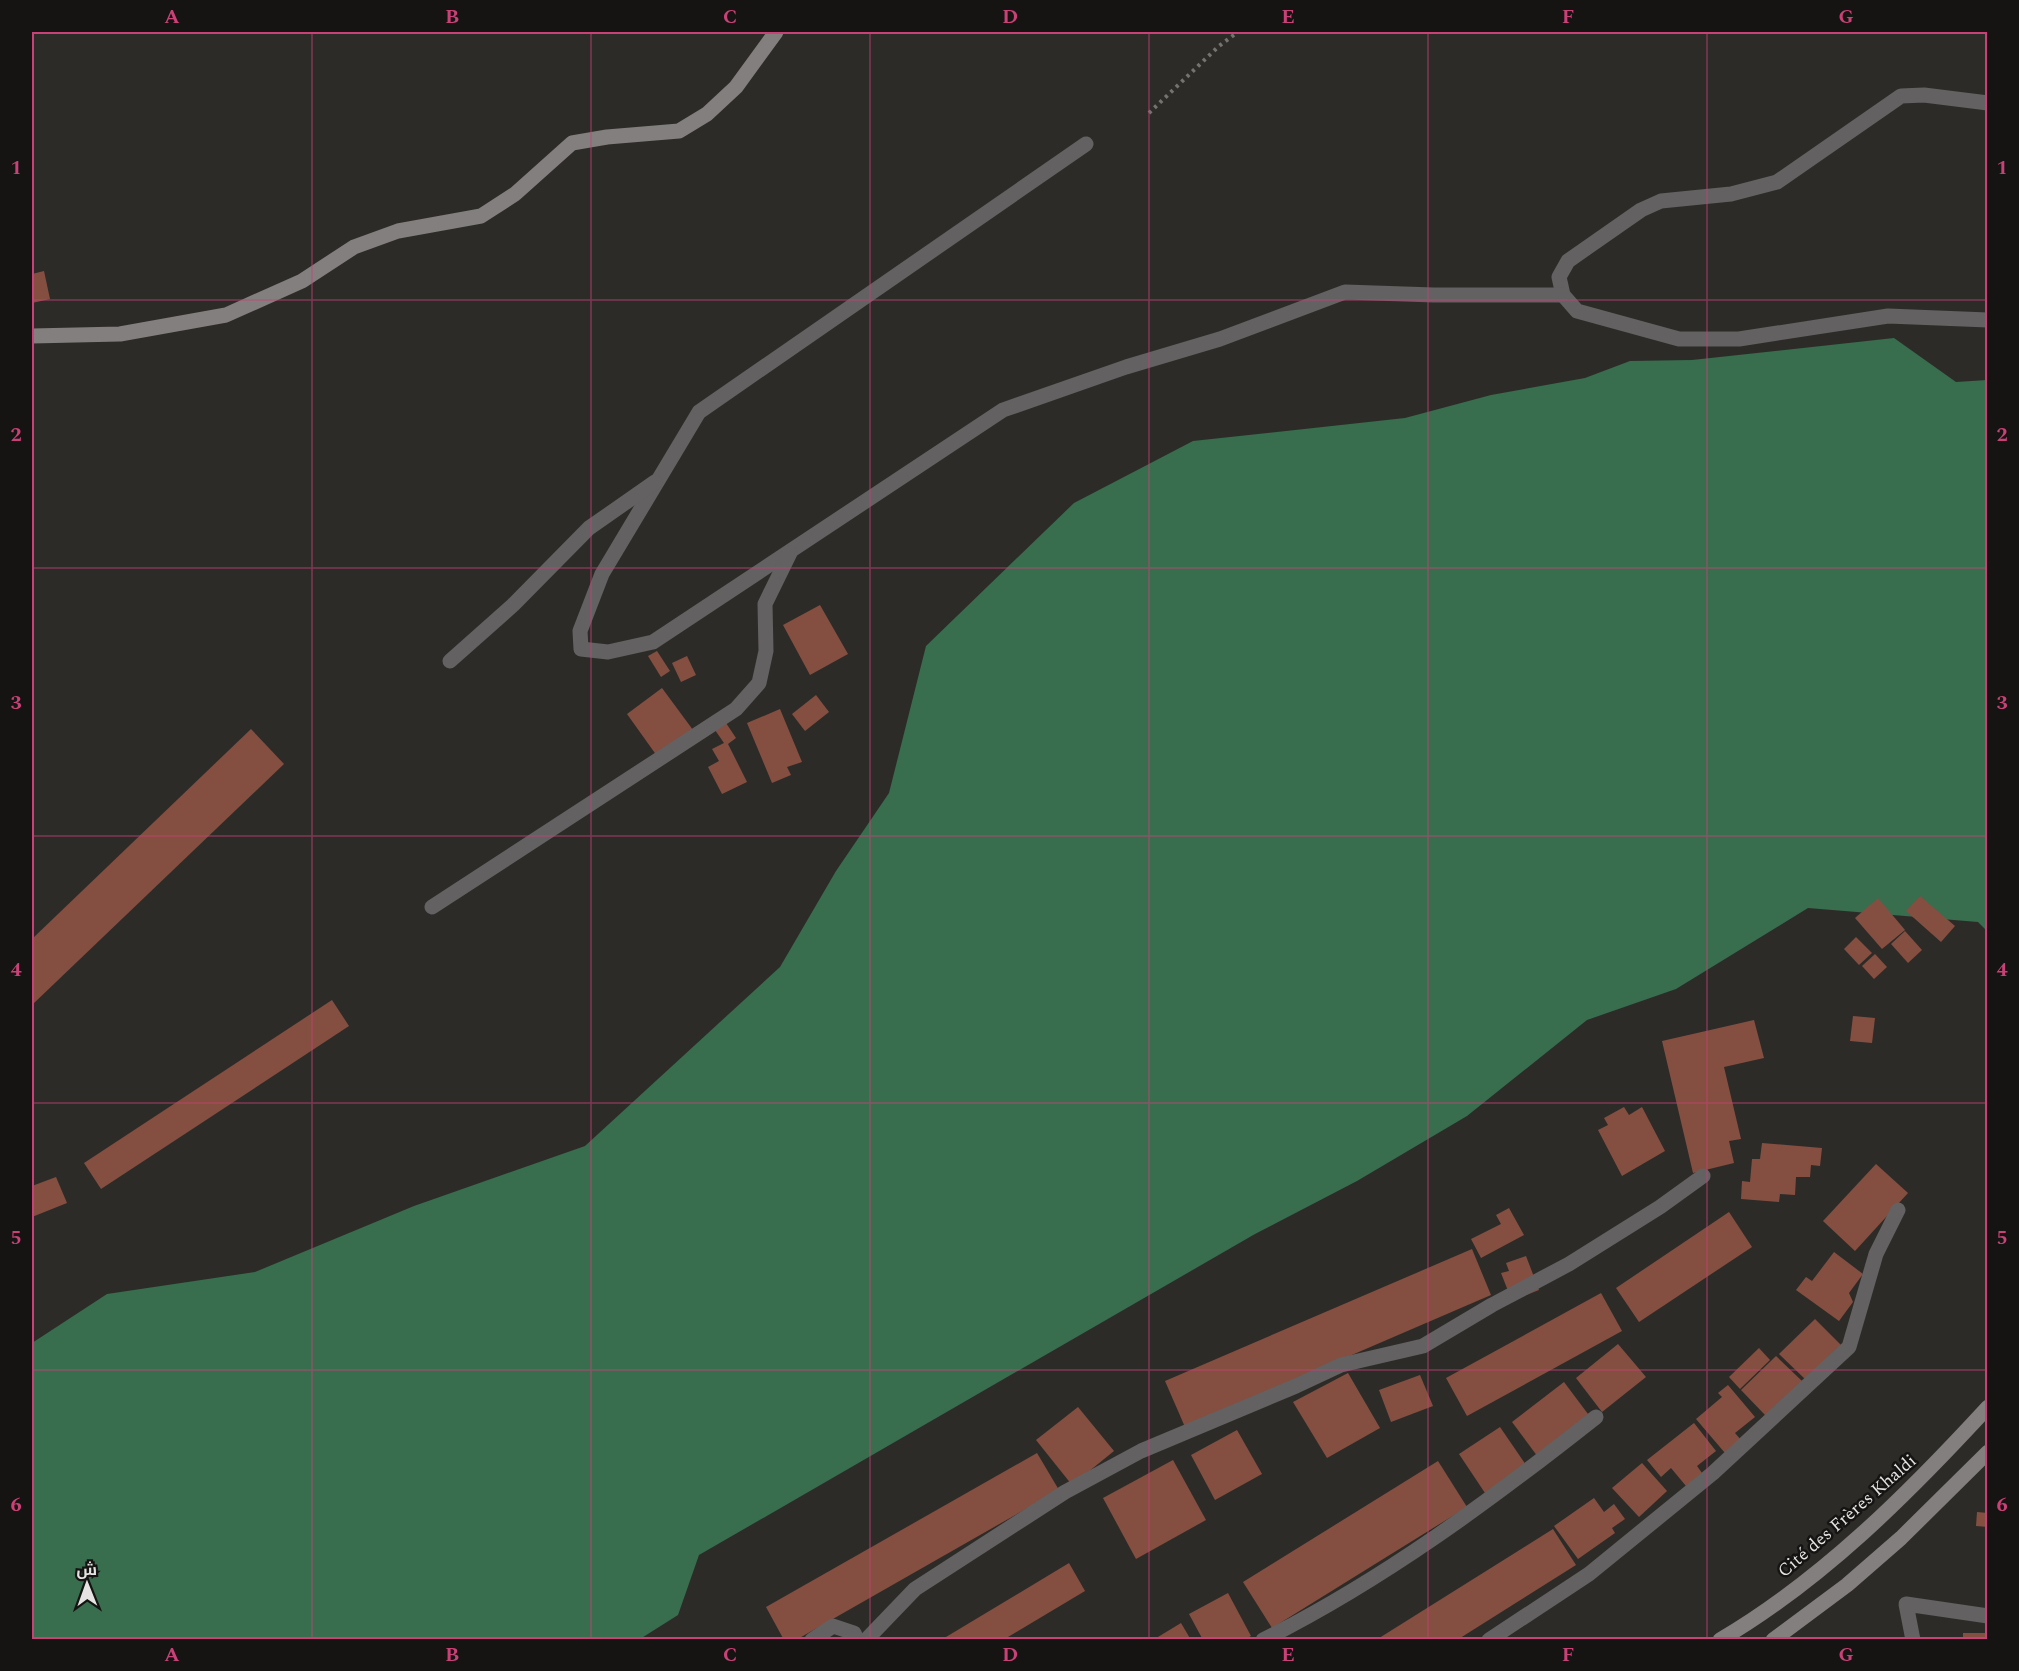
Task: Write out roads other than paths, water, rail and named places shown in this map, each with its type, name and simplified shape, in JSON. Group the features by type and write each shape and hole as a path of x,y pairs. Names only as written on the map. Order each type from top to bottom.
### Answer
{"main road":[{"path":"32,336 120,334 226,315 302,281 354,247 398,231 482,216 515,194 572,143 607,136 679,131 707,114 736,87 776,32"},
{"name":"Cité des Frères Khaldi","path":"1720,1640 1783,1598 1845,1548 1944,1455 1988,1407"},
{"path":"1773,1640 1847,1585 1902,1538 1988,1452"}],"street":[{"path":"1988,103 1924,95 1900,96 1777,182 1731,194 1661,201 1641,210 1568,261 1559,277 1563,295 1577,311 1679,339 1739,339 1888,316 1988,320"},
{"path":"1086,144 699,412 602,574 580,631 580,650 608,652 653,642 1003,410 1126,367 1220,339 1345,292 1563,295"},
{"path":"450,661 513,605 589,528 660,479"},
{"path":"432,907 736,709 759,683 766,651 765,604 792,550"},
{"path":"866,1640 915,1589 1075,1487 1141,1451 1341,1365 1424,1346 1492,1305 1569,1264 1660,1207 1704,1176"},
{"path":"1489,1640 1589,1574 1713,1473 1849,1347 1876,1254 1898,1210"},
{"path":"1263,1640 1304,1619 1373,1578 1513,1483 1596,1417"},
{"path":"1913,1640 1906,1604 1988,1616"},
{"path":"812,1640 833,1626 854,1633 857,1640"}]}
